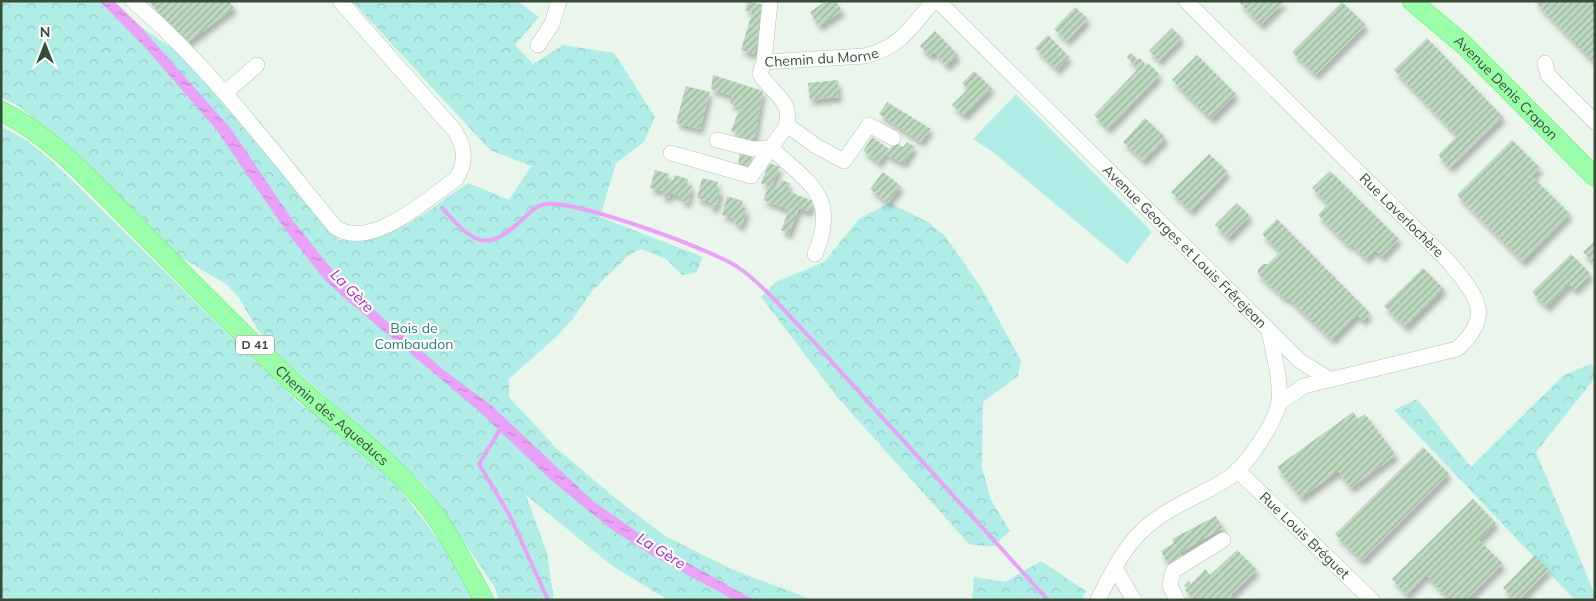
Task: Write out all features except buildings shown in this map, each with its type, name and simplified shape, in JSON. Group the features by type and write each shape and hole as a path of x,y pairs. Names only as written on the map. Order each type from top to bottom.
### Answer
{"main road":[{"name":"Avenue Denis Crapon","path":"1412,1 1463,44 1595,177"},
{"path":"1428,1 1463,44"},
{"name":"Chemin des Aqueducs","path":"1,111 27,123 69,160 324,412 386,461 423,500 443,526 484,600"}],"street":[{"path":"133,1 190,54 225,92 335,227 344,233 368,233 390,225 456,179 462,170 464,152 455,131 340,1"},
{"path":"538,45 552,24 559,1"},
{"path":"764,62 770,1"},
{"name":"Chemin du Morne","path":"787,125 788,109 760,74 764,62 864,56 881,52 902,39 933,1"},
{"name":"Avenue Georges et Louis Frêrejean","path":"938,1 1269,330 1278,378 1279,403 1260,443 1237,470 1155,520 1136,538 1115,568 1098,600"},
{"name":"Rue Laverlochère","path":"1186,1 1450,263 1474,294 1480,317 1472,336 1457,350 1304,386 1279,403"},
{"path":"1545,63 1548,75 1595,122"},
{"path":"225,92 257,65"},
{"path":"671,153 751,176 787,125 816,146 844,161 869,125 893,138"},
{"path":"717,140 753,149 770,148 806,180 822,200 825,221 823,235 815,254"},
{"path":"1269,330 1300,361 1329,380"},
{"name":"Rue Louis Bréguet","path":"1237,470 1372,600"},
{"path":"1177,600 1170,586 1174,571 1224,540"},
{"path":"1115,568 1134,600"}],"green space":[{"name":"Bois de Combaudon","path":"1,1 98,1 131,32 140,26 181,54 339,240 358,240 392,232 408,224 468,183 509,200 531,166 490,150 352,1 517,1 539,17 515,45 533,64 563,45 614,53 655,117 644,142 616,163 600,217 703,257 696,273 682,275 666,259 641,249 629,255 592,291 572,320 556,337 509,379 509,397 557,449 619,501 665,536 731,569 813,600 668,600 611,565 526,495 547,553 554,600 499,600 494,586 425,485 281,357 258,330 239,298 226,284 167,249 44,126 18,106 1,97"},
{"path":"1016,94 1152,232 1127,264 993,152 973,139"},
{"path":"1,126 27,141 51,160 299,403 349,439 391,478 442,544 475,600 1,600"},
{"path":"889,203 928,222 945,236 982,289 1021,361 1018,376 983,402 982,467 991,500 1010,531 994,546 970,545 838,398 761,297 776,282 824,262 859,219"},
{"path":"1591,364 1595,368 1595,378 1536,452 1595,595 1595,600 1575,600 1394,410 1417,399 1471,467 1564,375"},
{"path":"1041,561 1086,591 1082,600 972,600 974,577 1005,582"}],"water":[{"name":"La Gère","path":"99,1 114,1 140,26 231,129 291,218 330,267 383,318 445,371 492,406 593,501 654,544 754,600 734,600 653,556 611,529 551,480 480,412 342,296 323,278 284,228 215,128 143,45"}],"waterway":[{"path":"442,208 463,230 480,240 489,240 511,230 531,211 540,206 546,204 562,205 614,218 675,239 703,250 739,268 764,289 802,329 1048,600"},
{"path":"501,428 479,464 510,516 548,600"}]}
